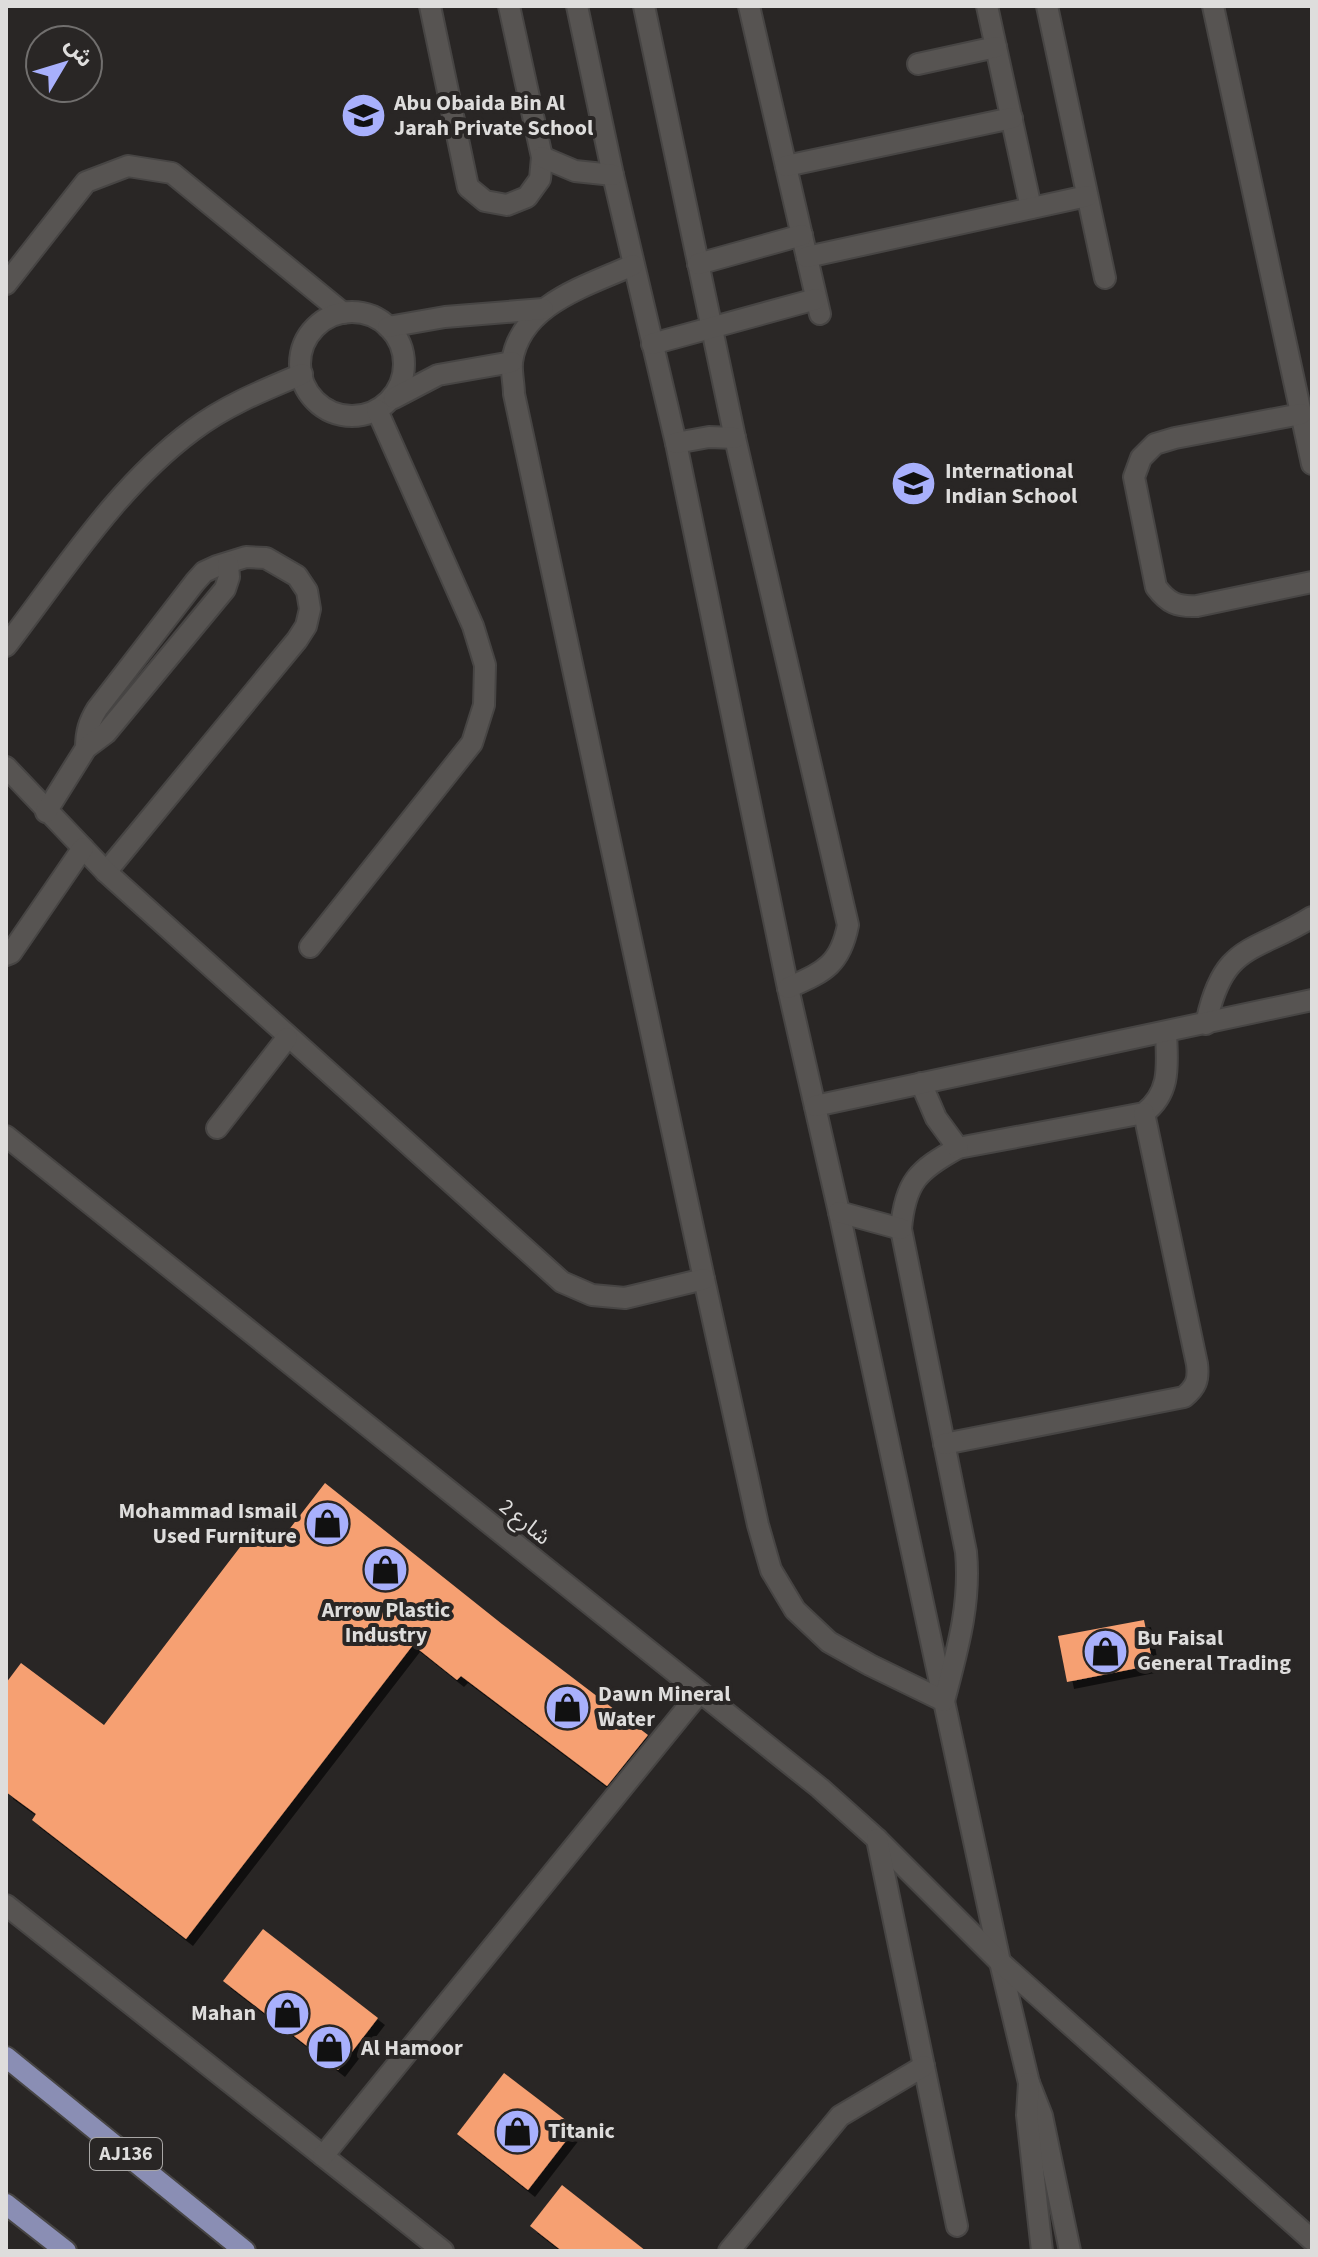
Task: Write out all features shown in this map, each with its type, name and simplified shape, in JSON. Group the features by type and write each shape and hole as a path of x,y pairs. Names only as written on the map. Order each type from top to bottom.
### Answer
{"main road":[{"name":"AJ136","path":"6,2057 245,2251"},
{"path":"6,2204 66,2251"},
{"path":"6,2212 34,2226"}],"street":[{"path":"430,6 468,187 485,201 507,205 527,197 540,179 542,157 509,6"},
{"path":"577,6 633,265 676,443 788,988 1000,1962 1029,2083 1042,2116 1070,2251"},
{"path":"644,6 735,438 848,925 843,948 829,967 788,988"},
{"path":"652,344 711,326 818,306 749,6"},
{"path":"987,6 1031,208"},
{"path":"1047,6 1105,278"},
{"path":"1213,6 1303,377 1301,414 1312,464"},
{"path":"918,64 996,47"},
{"path":"786,166 1012,118"},
{"path":"542,157 575,171 613,175"},
{"path":"6,284 86,182 128,166 172,173 343,313"},
{"path":"807,257 1087,196"},
{"path":"698,264 802,235"},
{"path":"388,327 445,317 543,309 633,265"},
{"path":"543,309 522,332 512,362 514,394 758,1525 771,1570 795,1610 829,1642 944,1701"},
{"path":"384,405 399,387 404,371 398,339 388,327 367,315 343,313 321,324 306,342 301,358 302,374 307,390 317,402 346,416 384,405 421,381 438,375 512,362"},
{"path":"6,646 107,514 147,468 194,429 245,398 302,374"},
{"path":"310,947 472,743 484,705 485,665 473,626 384,405"},
{"path":"1301,414 1155,444 1141,458 1134,477 1156,587 1166,600 1180,606 1197,606 1312,582"},
{"path":"676,443 709,437 735,438"},
{"path":"46,812 86,748 86,734 97,709 204,572 246,557 266,558 297,576 307,591 310,609 306,626 297,640 106,872"},
{"path":"6,767 106,872 287,1038 562,1282 592,1295 625,1298 704,1279"},
{"path":"6,955 11,953 83,848"},
{"path":"1206,1024 1212,994 1227,968 1249,948 1312,917"},
{"path":"815,1106 1312,1000"},
{"path":"944,1701 964,1624 968,1576 901,1229 903,1203 914,1179 933,1162 958,1148 1144,1113 1157,1103 1165,1090 1166,1032"},
{"path":"217,1128 287,1038"},
{"path":"921,1083 936,1118 958,1148"},
{"path":"944,1444 1184,1397 1193,1389 1198,1377 1197,1364 1144,1113"},
{"name":"شارع 2","path":"6,1136 808,1778 877,1839 1000,1962 1312,2240"},
{"path":"839,1212 901,1229"},
{"path":"323,2156 700,1692"},
{"path":"877,1839 957,2226"},
{"path":"6,1905 443,2251"},
{"path":"729,2251 840,2116 924,2066"},
{"path":"1029,2083 1027,2115 1042,2251"}],"building":[{"path":"325,1483 648,1735 607,1786 461,1676 457,1680 413,1645 186,1939 32,1820 36,1814 6,1792 6,1683 21,1663 104,1725 257,1525 281,1540"},
{"name":"Bu Faisal General Trading","path":"1144,1620 1153,1665 1067,1682 1058,1636"},
{"path":"263,1929 378,2018 338,2070 223,1981"},
{"name":"Titanic","path":"504,2073 576,2128 528,2190 457,2134"},
{"path":"562,2185 646,2251 562,2251 530,2226"}],"place":[{"name":"Abu Obaida Bin Al Jarah Private School","path":"363,116"},
{"name":"International Indian School","path":"914,484"},
{"name":"Mohammad Ismail Used Furniture","path":"328,1524"},
{"name":"Arrow Plastic Industry","path":"386,1569"},
{"name":"Bu Faisal General Trading","path":"1106,1651"},
{"name":"Dawn Mineral Water","path":"567,1707"},
{"name":"Mahan","path":"287,2013"},
{"name":"Al Hamoor","path":"330,2048"},
{"name":"Titanic","path":"517,2131"}]}
